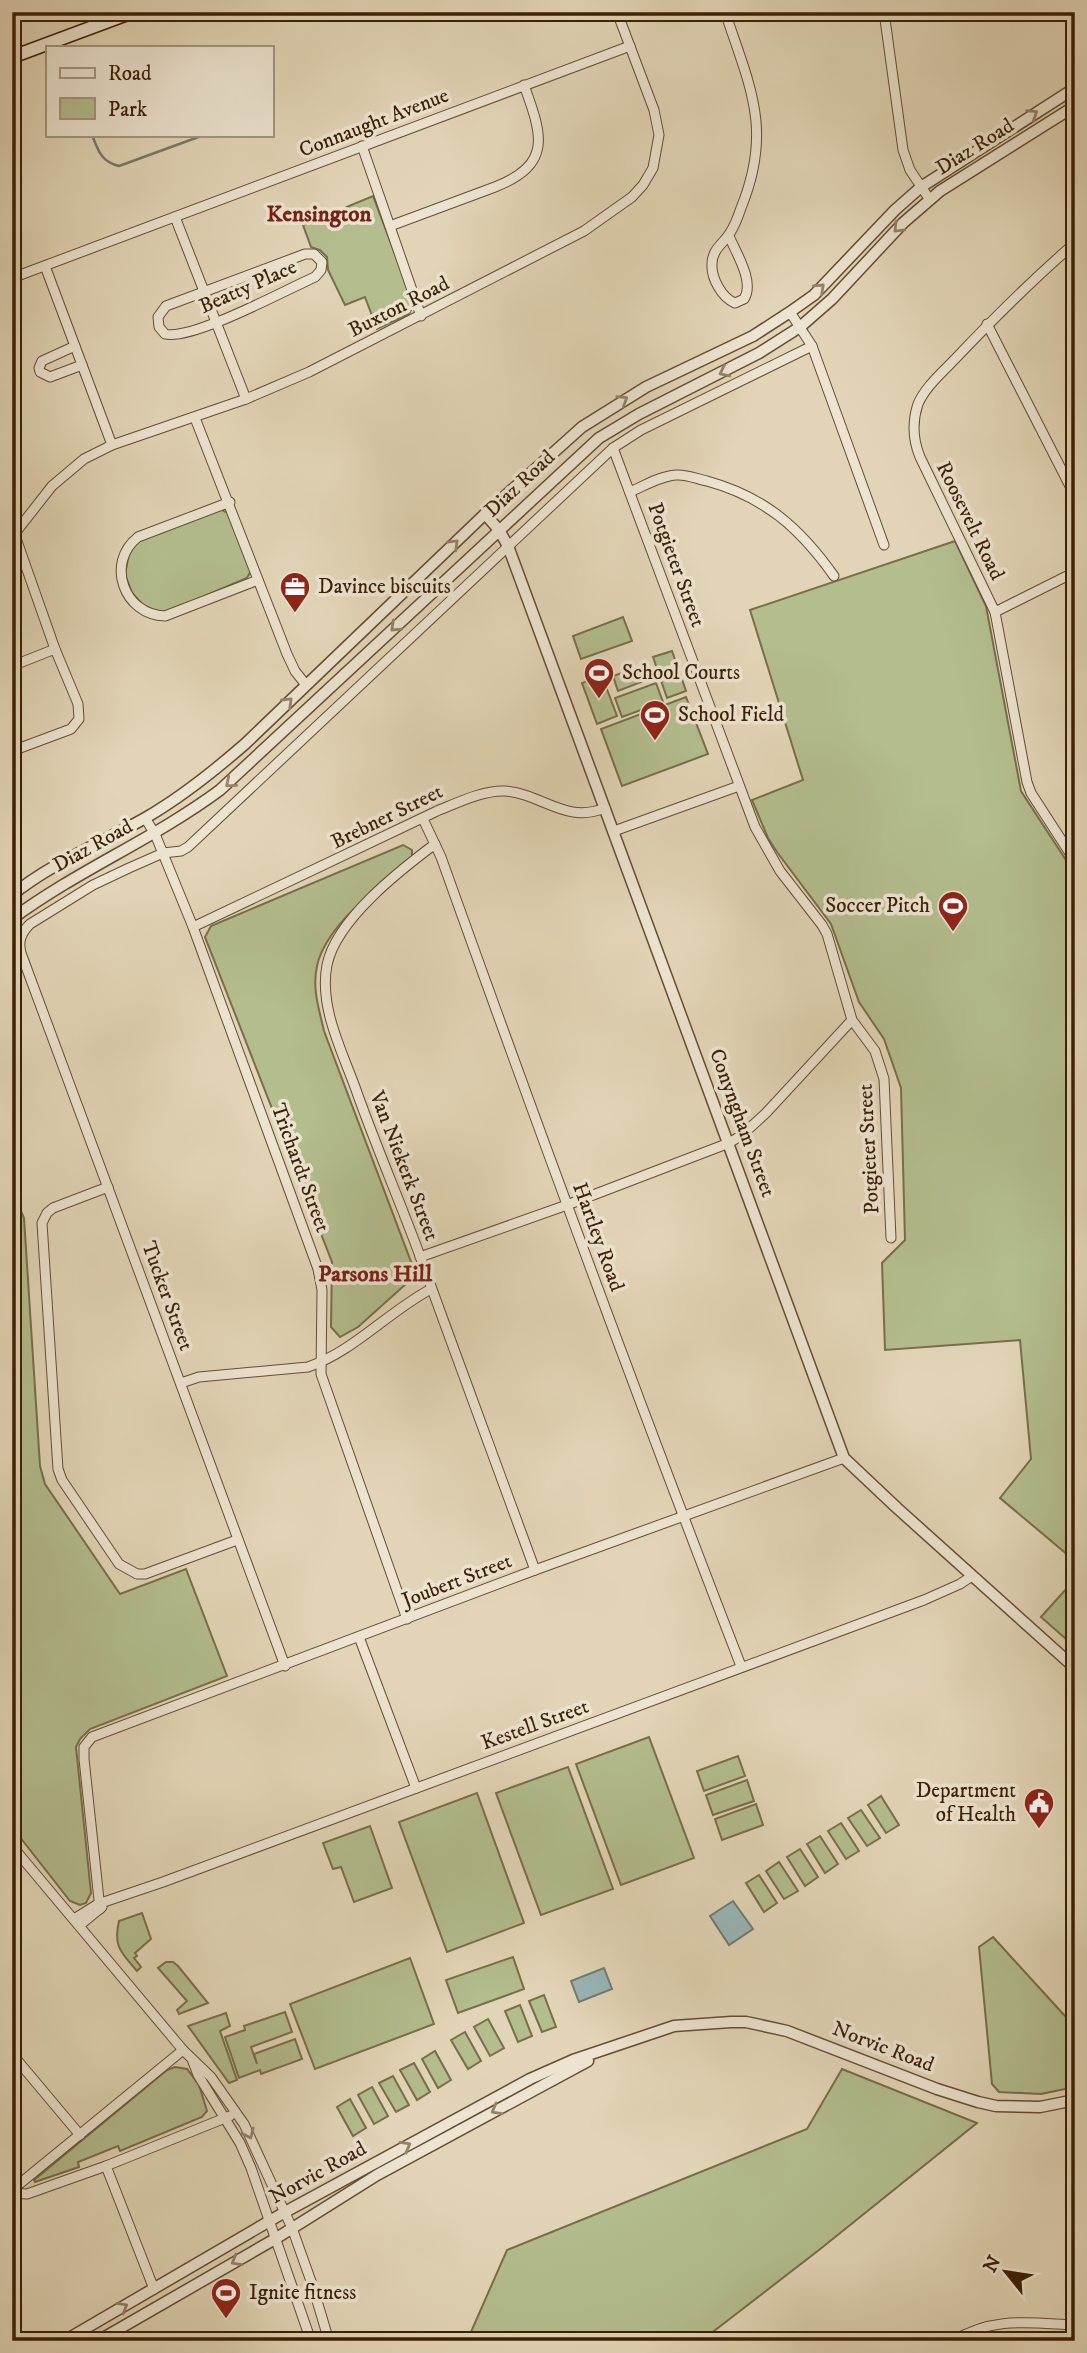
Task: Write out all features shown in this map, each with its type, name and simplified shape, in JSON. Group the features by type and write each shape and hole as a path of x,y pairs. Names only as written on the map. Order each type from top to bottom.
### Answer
{"main road":[{"path":"12,50 115,12"},
{"path":"12,57 133,12"}],"street":[{"path":"618,14 702,12"},
{"path":"725,12 748,79 758,122 758,143 746,198 729,236 718,247 712,260 713,276 723,295 735,303 747,295 748,284 729,236"},
{"path":"884,12 903,150 910,170 930,200"},
{"name":"Buxton Road","path":"13,533 52,486 84,459 112,445 195,418 309,372 584,231 624,204 643,185 653,167 659,135 654,110 618,14"},
{"name":"Connaught Avenue","path":"12,278 629,46"},
{"path":"390,226 510,181 525,170 536,155 539,134 524,85"},
{"name":"Diaz Road","path":"12,895 48,870 145,818 207,777 567,439 646,387 753,337 790,312 814,295 895,210 921,187 1075,88"},
{"name":"Diaz Road","path":"12,919 61,884 155,834 198,807 240,774 599,438 639,414 759,354 800,327 832,299 894,233 930,200 1075,106"},
{"path":"362,146 421,316"},
{"path":"175,217 246,399"},
{"name":"Roosevelt Road","path":"1075,243 1014,296 921,398 915,416 914,437 920,457 995,612 1031,793 1075,862"},
{"name":"Beatty Place","path":"304,254 314,254 321,262 321,270 315,277 216,322 173,336 165,334 159,327 158,317 163,308 304,254"},
{"path":"45,266 112,445"},
{"path":"790,312 812,346 884,545"},
{"path":"987,324 1075,496"},
{"path":"75,346 42,361 40,372 50,377 82,365"},
{"name":"Diaz Road","path":"20,938 23,930 30,924 93,885 163,853 188,847 613,448 641,430 812,346"},
{"path":"195,418 295,671 306,685"},
{"name":"Potgieter Street","path":"613,448 755,827 771,857 827,934 852,1020 875,1051 884,1079 891,1238"},
{"path":"630,492 676,474 740,491 793,527 806,539 834,576"},
{"path":"230,502 138,537 131,543 121,560 120,573 125,593 142,610 165,616 258,580"},
{"name":"Conyngham Street","path":"485,514 508,546 844,1458 1075,1668"},
{"path":"12,751 74,727 79,716 78,704 13,533"},
{"path":"995,612 1075,572"},
{"path":"12,666 55,649"},
{"path":"614,831 739,786"},
{"name":"Brebner Street","path":"192,927 453,804 503,791 574,813 587,814 605,808"},
{"name":"Trichardt Street","path":"145,818 155,834 192,927 318,1269 322,1290 320,1363 324,1384 407,1619"},
{"name":"Hartley Road","path":"423,819 435,844 683,1518 741,1666"},
{"name":"Van Niekerk Street","path":"435,844 350,919 329,956 325,995 335,1034 535,1570"},
{"name":"Tucker Street","path":"20,938 21,953 285,1666"},
{"path":"420,1257 729,1143 766,1113 852,1020"},
{"path":"108,1187 53,1208 42,1223 58,1469 62,1480 119,1564 137,1574 145,1574 237,1540"},
{"path":"181,1383 200,1377 307,1367 320,1363 430,1289"},
{"name":"Joubert Street","path":"99,1907 84,1759 86,1744 95,1735 285,1666 535,1570 844,1458"},
{"name":"Kestell Street","path":"77,1922 109,1902 923,1600 972,1576"},
{"path":"359,1637 416,1788"},
{"path":"13,1848 183,2050 211,2077 237,2112 292,2228 329,2341"},
{"name":"Norvic Road","path":"64,2341 285,2212 530,2079 573,2060 674,2026 746,2022 787,2031 937,2089 996,2106 1040,2107 1075,2100"},
{"path":"12,2191 183,2050"},
{"name":"Norvic Road","path":"98,2341 275,2239 377,2175 581,2065 598,2053"},
{"path":"12,2054 80,2135"},
{"path":"193,2061 198,2075 225,2118 251,2168 312,2341"},
{"path":"12,2191 27,2194 237,2112"},
{"path":"106,2165 154,2289"},
{"path":"953,2341 984,2325 1016,2322 1075,2325"}],"green space":[{"path":"373,196 414,304 409,314 377,329 365,297 345,305 328,270 327,257 320,250 311,247 303,225"},
{"path":"220,509 229,514 251,571 247,578 167,612 156,611 143,605 132,593 125,574 129,554 138,541"},
{"path":"955,541 986,606 1021,791 1075,874 1075,1561 1000,1498 1031,1459 1020,1340 885,1350 882,1263 905,1240 901,1088 884,1039 859,1002 831,924 768,838 752,800 803,780 750,610"},
{"path":"623,617 632,641 581,659 573,636"},
{"name":"School Courts","path":"672,651 686,691 667,698 653,657"},
{"name":"School Courts","path":"644,665 649,679 618,691 613,676"},
{"name":"School Courts","path":"602,676 617,716 597,724 582,683"},
{"name":"School Courts","path":"656,683 663,702 622,717 615,698"},
{"name":"School Field","path":"686,697 708,754 622,786 601,729"},
{"path":"403,845 412,850 412,857 343,920 322,950 317,966 315,982 324,1031 416,1275 358,1327 340,1337 331,1327 332,1262 205,937 211,926"},
{"path":"12,1191 24,1218 40,1466 45,1484 120,1594 186,1569 227,1676 90,1729 80,1739 76,1747 91,1893 86,1903 80,1905 70,1901 12,1827"},
{"path":"1075,1579 1075,1647 1041,1617"},
{"path":"649,1737 694,1858 621,1885 576,1764"},
{"path":"738,1756 745,1776 704,1791 697,1771"},
{"path":"568,1767 613,1889 541,1915 496,1793"},
{"path":"747,1780 754,1801 713,1815 706,1795"},
{"path":"477,1793 524,1923 447,1952 399,1822"},
{"path":"881,1796 899,1825 886,1833 868,1805"},
{"path":"756,1804 763,1825 722,1840 715,1819"},
{"path":"861,1810 880,1838 867,1846 848,1818"},
{"path":"841,1823 859,1851 846,1859 828,1831"},
{"path":"370,1826 392,1888 354,1902 341,1867 333,1869 323,1843"},
{"path":"820,1836 838,1864 825,1873 807,1844"},
{"path":"800,1849 818,1877 805,1886 787,1857"},
{"path":"779,1862 798,1891 784,1899 766,1871"},
{"path":"759,1875 777,1903 764,1912 746,1883"},
{"path":"142,1913 151,1939 135,1953 137,1956 134,1958 141,1967 137,1971 120,1949 117,1930 119,1921"},
{"path":"993,1937 1075,2027 1075,2087 1041,2094 999,2092 992,2084 979,1947"},
{"path":"513,1957 524,1989 458,2013 446,1980"},
{"path":"410,1958 434,2024 315,2069 290,2004"},
{"path":"166,1962 173,1962 178,1966 208,2003 179,2014 177,2010 187,2001 158,1968"},
{"path":"544,1995 556,2027 542,2032 529,2001"},
{"path":"520,2005 532,2036 518,2042 505,2011"},
{"path":"285,2012 292,2032 251,2047 257,2064 254,2054 295,2039 302,2059 261,2074 260,2070 239,2078 225,2037 245,2030 244,2026"},
{"path":"226,2013 230,2026 220,2031 237,2080 229,2083 188,2026"},
{"path":"488,2019 504,2048 490,2056 474,2027"},
{"path":"465,2032 481,2061 468,2069 451,2040"},
{"path":"435,2051 451,2080 438,2088 422,2059"},
{"path":"414,2063 430,2092 417,2100 400,2070"},
{"path":"175,2067 187,2069 199,2085 207,2111 202,2117 120,2151 118,2146 78,2162 79,2167 35,2182 34,2180 167,2070"},
{"path":"842,2069 977,2123 701,2341 467,2341 507,2250 807,2129"},
{"path":"393,2076 409,2105 396,2112 379,2083"},
{"path":"372,2087 388,2116 374,2124 358,2095"},
{"path":"350,2099 366,2128 353,2136 337,2107"}],"water":[{"path":"733,1901 753,1929 729,1945 710,1916"},
{"path":"604,1968 612,1989 579,2002 571,1981"}],"waterway":[{"path":"92,136 104,158 119,166 201,136"}],"place":[{"name":"Davince biscuits","path":"295,614"},
{"name":"School Courts","path":"599,700"},
{"name":"School Field","path":"655,742"},
{"name":"Soccer Pitch","path":"953,933"},
{"name":"Department of Health","path":"1039,1830"},
{"name":"Ignite fitness","path":"226,2320"}],"district":[{"name":"Kensington","path":"319,214"},
{"name":"Parsons Hill","path":"375,1274"}]}
